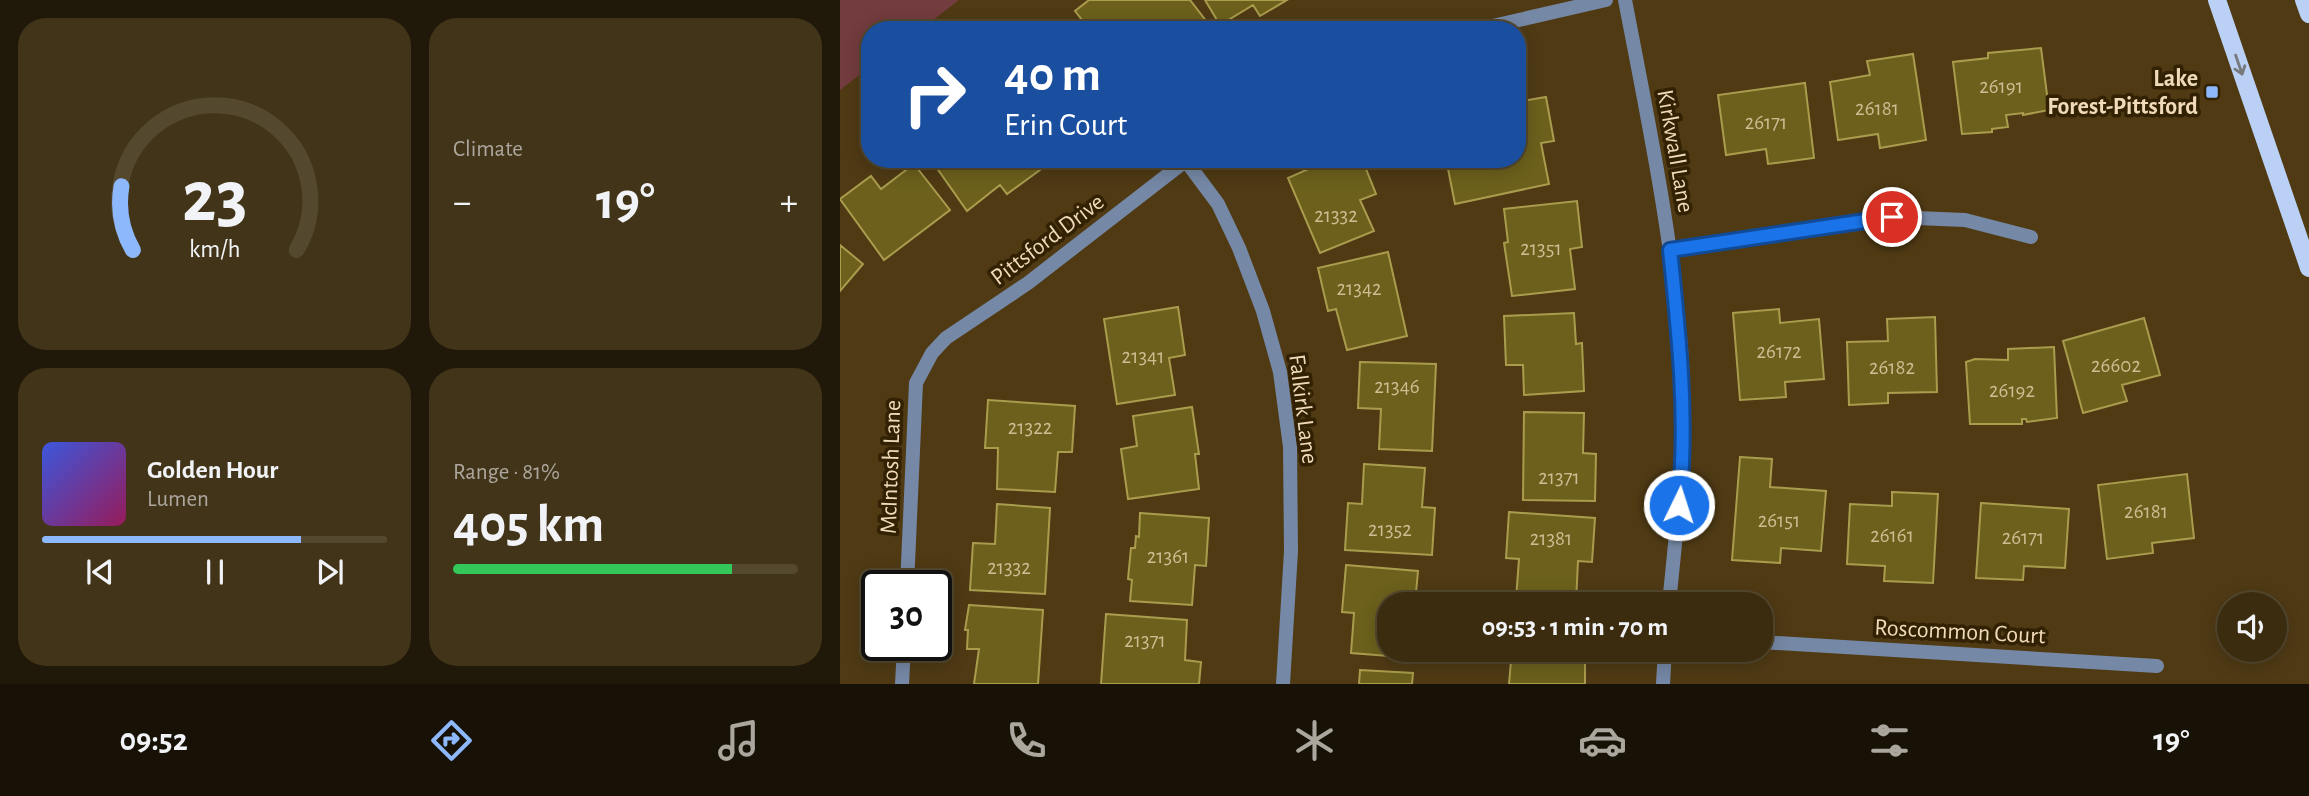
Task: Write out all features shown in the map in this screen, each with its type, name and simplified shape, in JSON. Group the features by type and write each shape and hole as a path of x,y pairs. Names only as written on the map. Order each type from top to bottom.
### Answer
{"main road":[{"path":"2217,0 2309,268"},
{"path":"2304,0 2309,14"}],"street":[{"path":"1514,21 1606,0"},
{"name":"Kirkwall Lane","path":"1625,0 1670,250 1682,363 1682,481 1670,592"},
{"name":"Pittsford Drive","path":"964,327 1028,283 1177,168"},
{"name":"Falkirk Lane","path":"1193,168 1218,204 1239,248 1263,311 1280,372 1290,447 1291,551 1283,684"},
{"path":"1670,250 1892,217 1965,220 2031,237"},
{"name":"McIntosh Lane","path":"909,570 916,383 932,353 946,338 964,327"},
{"name":"Roscommon Court","path":"1773,643 2157,666"},
{"path":"902,684 903,661"},
{"path":"1663,684 1664,662"}],"shaded area":[{"path":"840,0 959,0 932,21 861,21 861,74 840,90"}],"building":[{"path":"1089,0 1190,0 1206,21 1083,21 1075,11"},
{"path":"1205,0 1287,0 1260,16 1253,5 1227,21 1218,21"},
{"path":"2041,48 2049,110 2006,115 2008,127 1992,129 1992,132 1962,134 1953,62 1988,58 1988,53"},
{"path":"1913,54 1926,140 1880,148 1878,134 1838,140 1830,82 1870,75 1867,61"},
{"path":"1805,83 1814,158 1768,164 1766,149 1726,155 1718,95"},
{"path":"1546,97 1554,141 1541,143 1549,184 1455,204 1448,168 1526,168 1526,100"},
{"path":"909,168 917,168 950,210 884,260 840,199 871,176 881,189"},
{"path":"937,168 1043,168 1007,194 1000,185 967,211"},
{"path":"1311,168 1366,168 1376,194 1360,200 1374,231 1320,253 1288,178"},
{"path":"1577,201 1582,247 1570,249 1575,289 1512,296 1504,243 1508,242 1504,209"},
{"path":"840,245 863,264 840,291"},
{"path":"1388,252 1407,336 1347,350 1336,309 1328,311 1318,268"},
{"path":"1178,307 1185,355 1169,358 1175,395 1117,404 1104,319"},
{"path":"1779,309 1780,323 1819,319 1824,379 1785,382 1786,397 1740,400 1733,313"},
{"path":"1574,313 1576,344 1582,343 1584,391 1524,395 1523,365 1506,365 1504,316"},
{"path":"1935,317 1937,392 1888,393 1888,403 1849,405 1847,342 1888,341 1887,319"},
{"path":"2144,318 2160,375 2122,385 2127,401 2083,413 2063,341"},
{"path":"2054,347 2057,418 2027,422 2022,419 2022,424 1970,424 1966,362 1975,359 2008,360 2008,349"},
{"path":"1360,362 1436,364 1432,451 1379,449 1381,409 1358,408"},
{"path":"988,400 1075,406 1072,452 1058,452 1055,492 997,489 998,448 985,448"},
{"path":"1192,407 1199,454 1195,454 1199,489 1128,499 1121,449 1137,446 1133,416"},
{"path":"1524,412 1584,413 1583,453 1596,454 1595,501 1523,500"},
{"path":"1740,457 1772,459 1770,487 1826,491 1821,551 1781,548 1780,563 1732,560"},
{"path":"1364,464 1425,468 1422,507 1435,508 1432,555 1345,550 1348,503 1362,504"},
{"path":"2187,474 2194,538 2152,543 2153,553 2107,559 2098,485"},
{"path":"1892,492 1938,494 1933,583 1884,581 1885,566 1847,564 1850,504 1892,506"},
{"path":"1981,503 2069,509 2065,568 2024,566 2023,580 1976,578"},
{"path":"997,504 1050,508 1045,594 970,590 973,543 995,544"},
{"path":"1509,512 1595,518 1592,562 1578,561 1576,592 1517,592 1519,559 1506,558"},
{"path":"1140,513 1209,518 1206,566 1195,565 1192,605 1130,601 1132,580 1128,579 1131,548 1135,548 1136,536 1139,537"},
{"path":"1346,565 1418,571 1416,592 1377,592 1377,655 1351,653 1354,613 1342,612"},
{"path":"969,605 1043,610 1038,684 974,684 979,649 967,649 968,630 965,630"},
{"path":"1106,614 1187,620 1185,660 1201,662 1199,684 1101,684"},
{"path":"1511,662 1585,662 1585,684 1509,684"},
{"path":"1360,670 1413,673 1412,684 1359,684"}],"place":[{"name":"Lake Forest-Pittsford","path":"2212,92"}],"route":[{"path":"1679,505 1682,481 1682,363 1670,250 1892,217"}]}
